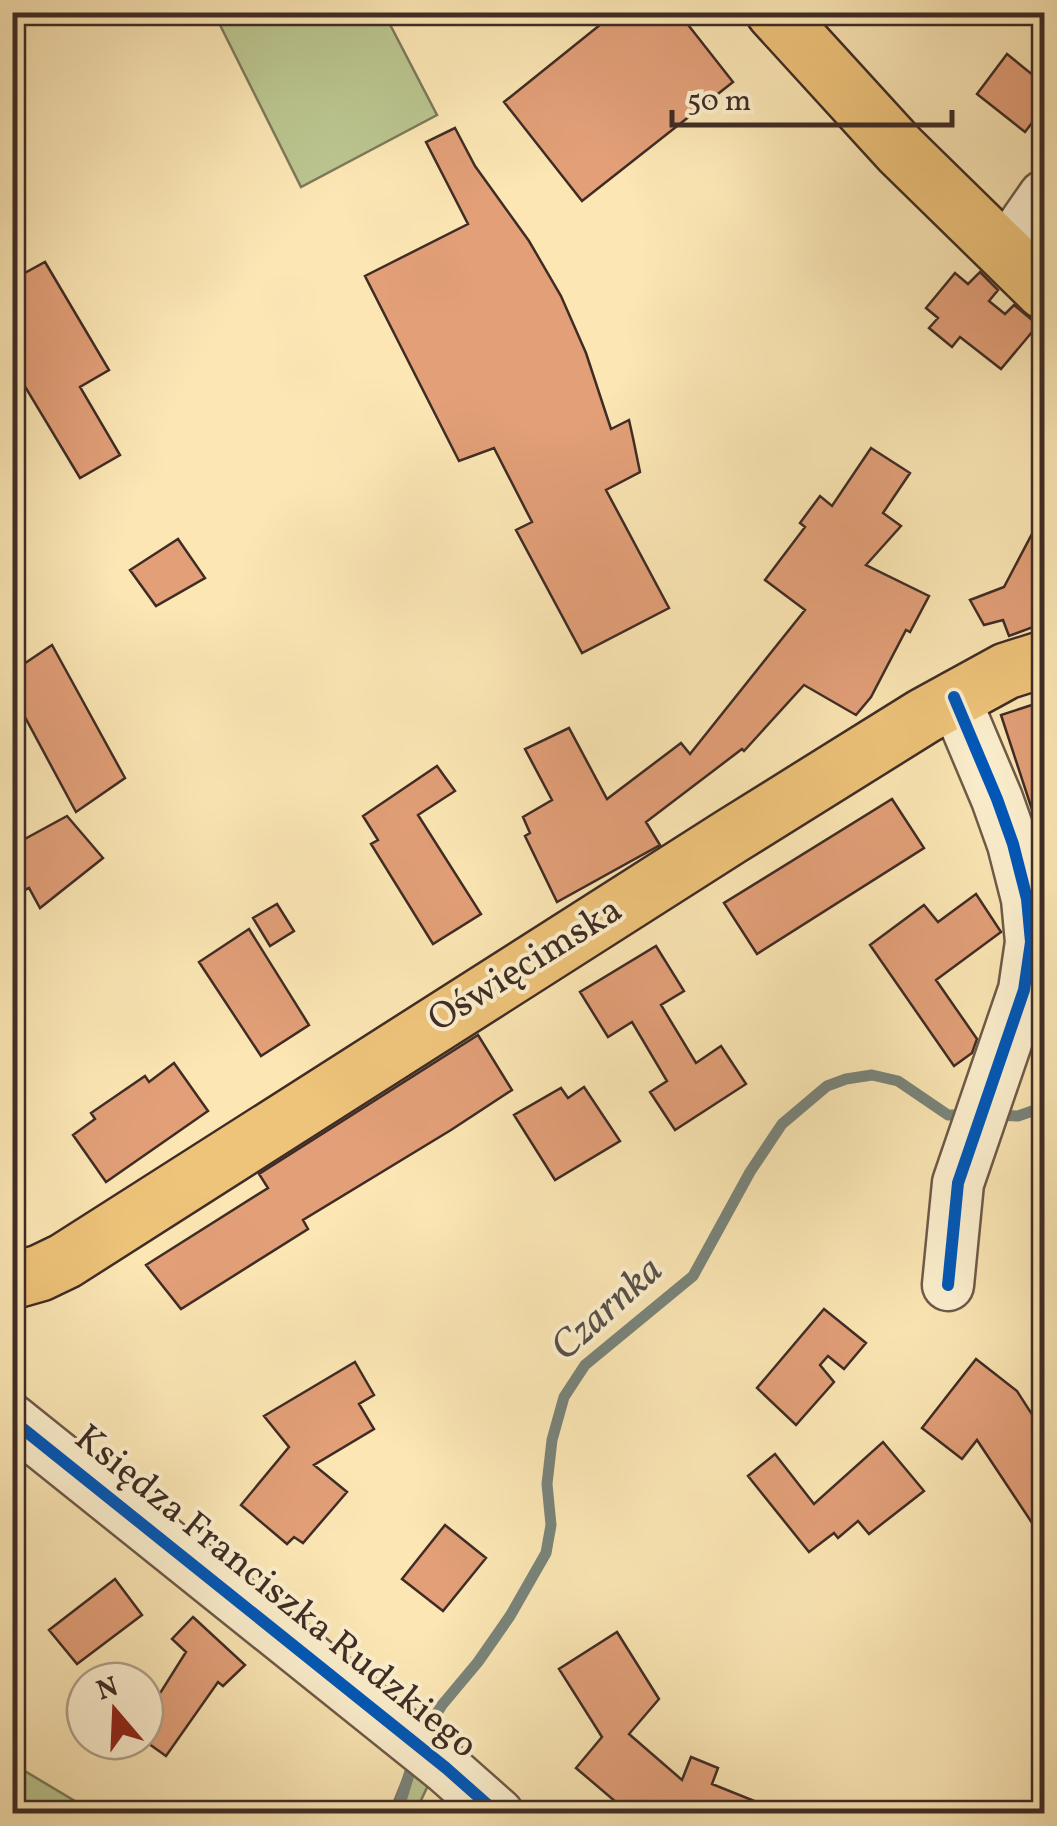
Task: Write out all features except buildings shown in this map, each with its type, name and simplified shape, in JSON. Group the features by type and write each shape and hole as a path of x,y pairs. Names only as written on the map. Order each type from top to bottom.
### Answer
{"main road":[{"path":"774,12 900,150 1044,291"},
{"name":"Oświęcimska","path":"12,1281 66,1261 954,697 1006,671 1044,659"}],"street":[{"path":"1004,252 1044,196"},
{"path":"948,1284 958,1182 1024,990 1030,942 1027,898 1013,844 954,697"},
{"name":"Księdza Franciszka Rudzkiego","path":"12,1420 498,1814"}],"green space":[{"path":"214,13 384,13 437,115 301,187"},
{"path":"417,1745 439,1762 415,1813 389,1814"},
{"path":"13,1764 95,1813 13,1813"}],"waterway":[{"name":"Czarnka","path":"422,1737 510,1616 546,1553 551,1525 547,1484 552,1440 564,1397 585,1365 693,1276 750,1172 782,1124 827,1086 872,1075 898,1081 948,1115 967,1115"},
{"name":"Czarnka","path":"995,1115 1018,1116 1044,1107"},
{"name":"Czarnka","path":"397,1814 414,1758"},
{"name":"Czarnka","path":"12,1810 17,1814"}],"cycle path":[{"path":"948,1285 958,1183 1024,990 1031,942 1027,899 1013,844 954,697"},
{"path":"12,1420 498,1814"}]}
